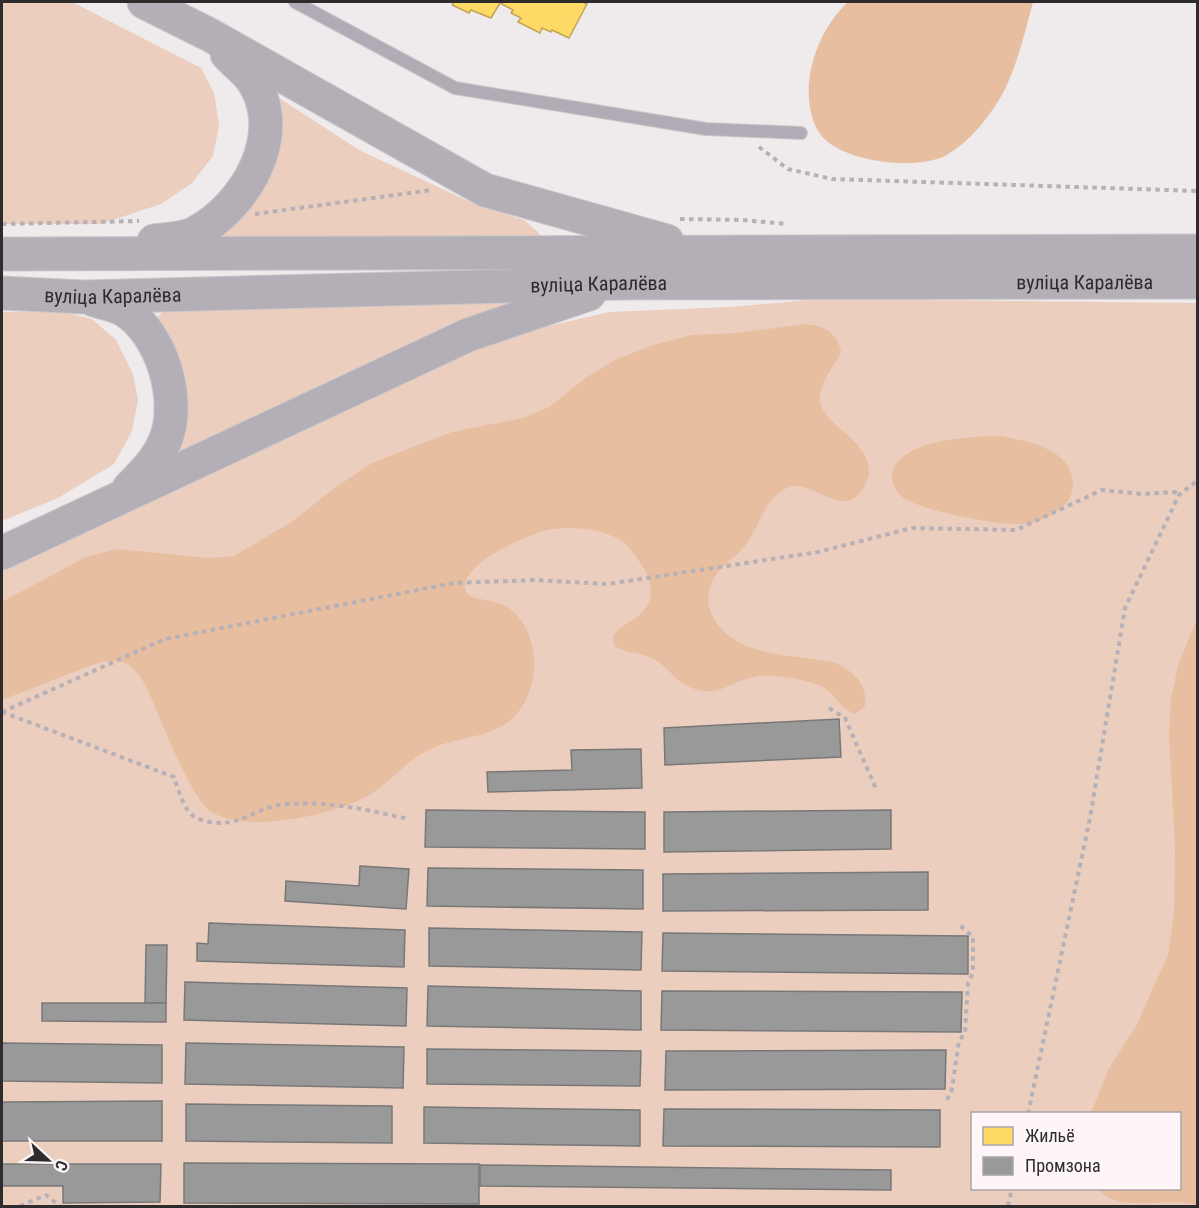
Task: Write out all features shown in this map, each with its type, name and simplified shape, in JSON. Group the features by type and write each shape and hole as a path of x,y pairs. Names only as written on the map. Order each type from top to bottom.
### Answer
{"main road":[{"path":"144,2 210,35 485,190 707,251"},
{"path":"79,254 193,234 222,216 256,171 265,137 264,111 253,82 210,35"},
{"name":"вуліца Каралёва","path":"2,254 1197,251"},
{"name":"вуліца Каралёва","path":"2,293 84,297 622,283 1197,282"},
{"path":"2,553 468,334 622,283"},
{"path":"84,297 124,309 144,327 165,362 170,403 166,440 150,468 118,499"}],"lane":[{"path":"295,2 314,6 455,88 684,126 737,131 801,133"}],"path":[{"path":"737,131 788,169 832,179 1197,191"},
{"path":"673,218 742,220 797,225"},
{"path":"1028,1112 1090,818 1125,608 1179,495 1197,480"},
{"path":"2,712 165,639 454,583 536,580 608,584 818,552 912,528 1016,530 1102,490 1142,494 1175,492 1179,495"},
{"path":"829,708 845,718 877,791"},
{"path":"2,712 174,777 189,813 197,819 226,825 284,804 336,803 409,819"},
{"path":"947,1100 952,1089 959,1041 965,1033 968,983 973,973 973,937 957,923"},
{"path":"1008,1206 1012,1190"},
{"path":"20,1206 46,1195 60,1206"}],"shaded area":[{"path":"2,2 72,2 201,68 214,93 219,125 213,156 192,183 161,204 101,224 2,224"},
{"path":"848,2 1033,2 1012,74 999,101 981,125 945,156 932,161 896,163 858,156 827,142 818,131 812,115 809,80 813,62 827,29"},
{"path":"267,90 359,150 470,202 524,220 542,236 217,241 253,200"},
{"path":"524,299 167,458 154,321 169,305"},
{"path":"822,299 1197,303 1197,1206 2,1206 2,564 481,347 522,332 610,312 730,307"},
{"path":"59,311 92,319 116,340 133,374 138,400 132,431 114,464 58,498 2,521 2,312"},
{"path":"806,324 819,326 829,331 839,344 841,351 822,386 820,400 823,410 831,420 862,450 868,462 869,475 862,490 853,499 844,501 835,500 805,487 795,486 778,494 766,508 744,547 715,576 709,590 708,601 712,615 722,629 749,647 765,652 833,662 852,673 861,684 865,698 865,706 855,714 820,685 798,679 753,677 717,690 701,691 681,682 652,658 618,648 614,645 613,636 640,615 649,602 651,591 648,576 632,552 619,539 587,529 569,528 552,529 511,544 481,563 470,574 465,585 468,595 510,609 522,621 529,636 534,670 531,687 515,716 493,730 429,750 371,794 336,809 314,815 267,822 225,818 210,811 202,803 184,772 146,686 131,667 121,662 97,663 2,700 2,602 86,557 117,549 208,558 234,556 293,521 336,487 372,463 452,432 523,418 549,407 587,377 615,360 653,345 692,335 737,333"},
{"path":"1000,436 1035,444 1057,455 1066,463 1071,473 1073,490 1070,498 1061,508 1032,523 998,523 924,507 901,496 892,481 893,471 899,460 924,446 957,439"},
{"path":"1197,619 1197,1205 1176,1202 1122,1202 1099,1190 1181,1190 1181,1112 1091,1112 1108,1070 1136,1026 1168,955 1174,914 1175,847 1169,734 1171,700 1178,665"}],"building: Жильё":[{"path":"454,2 582,2 587,4 569,38 542,28 540,33 518,22 521,18 511,13 513,10 500,3 491,18 471,10 469,13 452,5"}],"building: Промзона":[{"path":"839,719 841,757 665,765 664,728"},
{"path":"641,749 642,788 488,792 487,772 572,770 571,750"},
{"path":"426,810 645,812 645,849 425,847"},
{"path":"891,810 891,849 664,852 664,812"},
{"path":"360,866 409,869 406,909 285,901 286,881 359,886"},
{"path":"428,868 643,870 643,909 427,906"},
{"path":"928,872 928,910 663,911 663,874"},
{"path":"209,923 405,930 404,967 197,961 197,943 208,944"},
{"path":"429,928 642,932 641,970 429,966"},
{"path":"663,933 968,936 968,974 662,971"},
{"path":"146,945 167,945 166,1003 145,1003"},
{"path":"185,982 407,988 406,1026 184,1020"},
{"path":"428,986 641,991 641,1030 427,1026"},
{"path":"662,991 962,992 961,1032 661,1030"},
{"path":"42,1003 166,1003 166,1022 42,1021"},
{"path":"2,1043 162,1045 162,1083 2,1081"},
{"path":"186,1043 404,1047 403,1088 185,1084"},
{"path":"427,1049 641,1051 640,1086 427,1084"},
{"path":"946,1050 945,1089 665,1090 666,1051"},
{"path":"162,1101 162,1141 2,1141 2,1102"},
{"path":"186,1104 392,1106 392,1143 186,1141"},
{"path":"424,1107 640,1110 640,1146 424,1143"},
{"path":"664,1109 940,1110 940,1147 663,1146"},
{"path":"184,1163 479,1164 479,1204 184,1203"},
{"path":"2,1164 161,1164 160,1202 63,1203 63,1186 2,1186"},
{"path":"480,1165 891,1170 891,1190 480,1186"}]}
